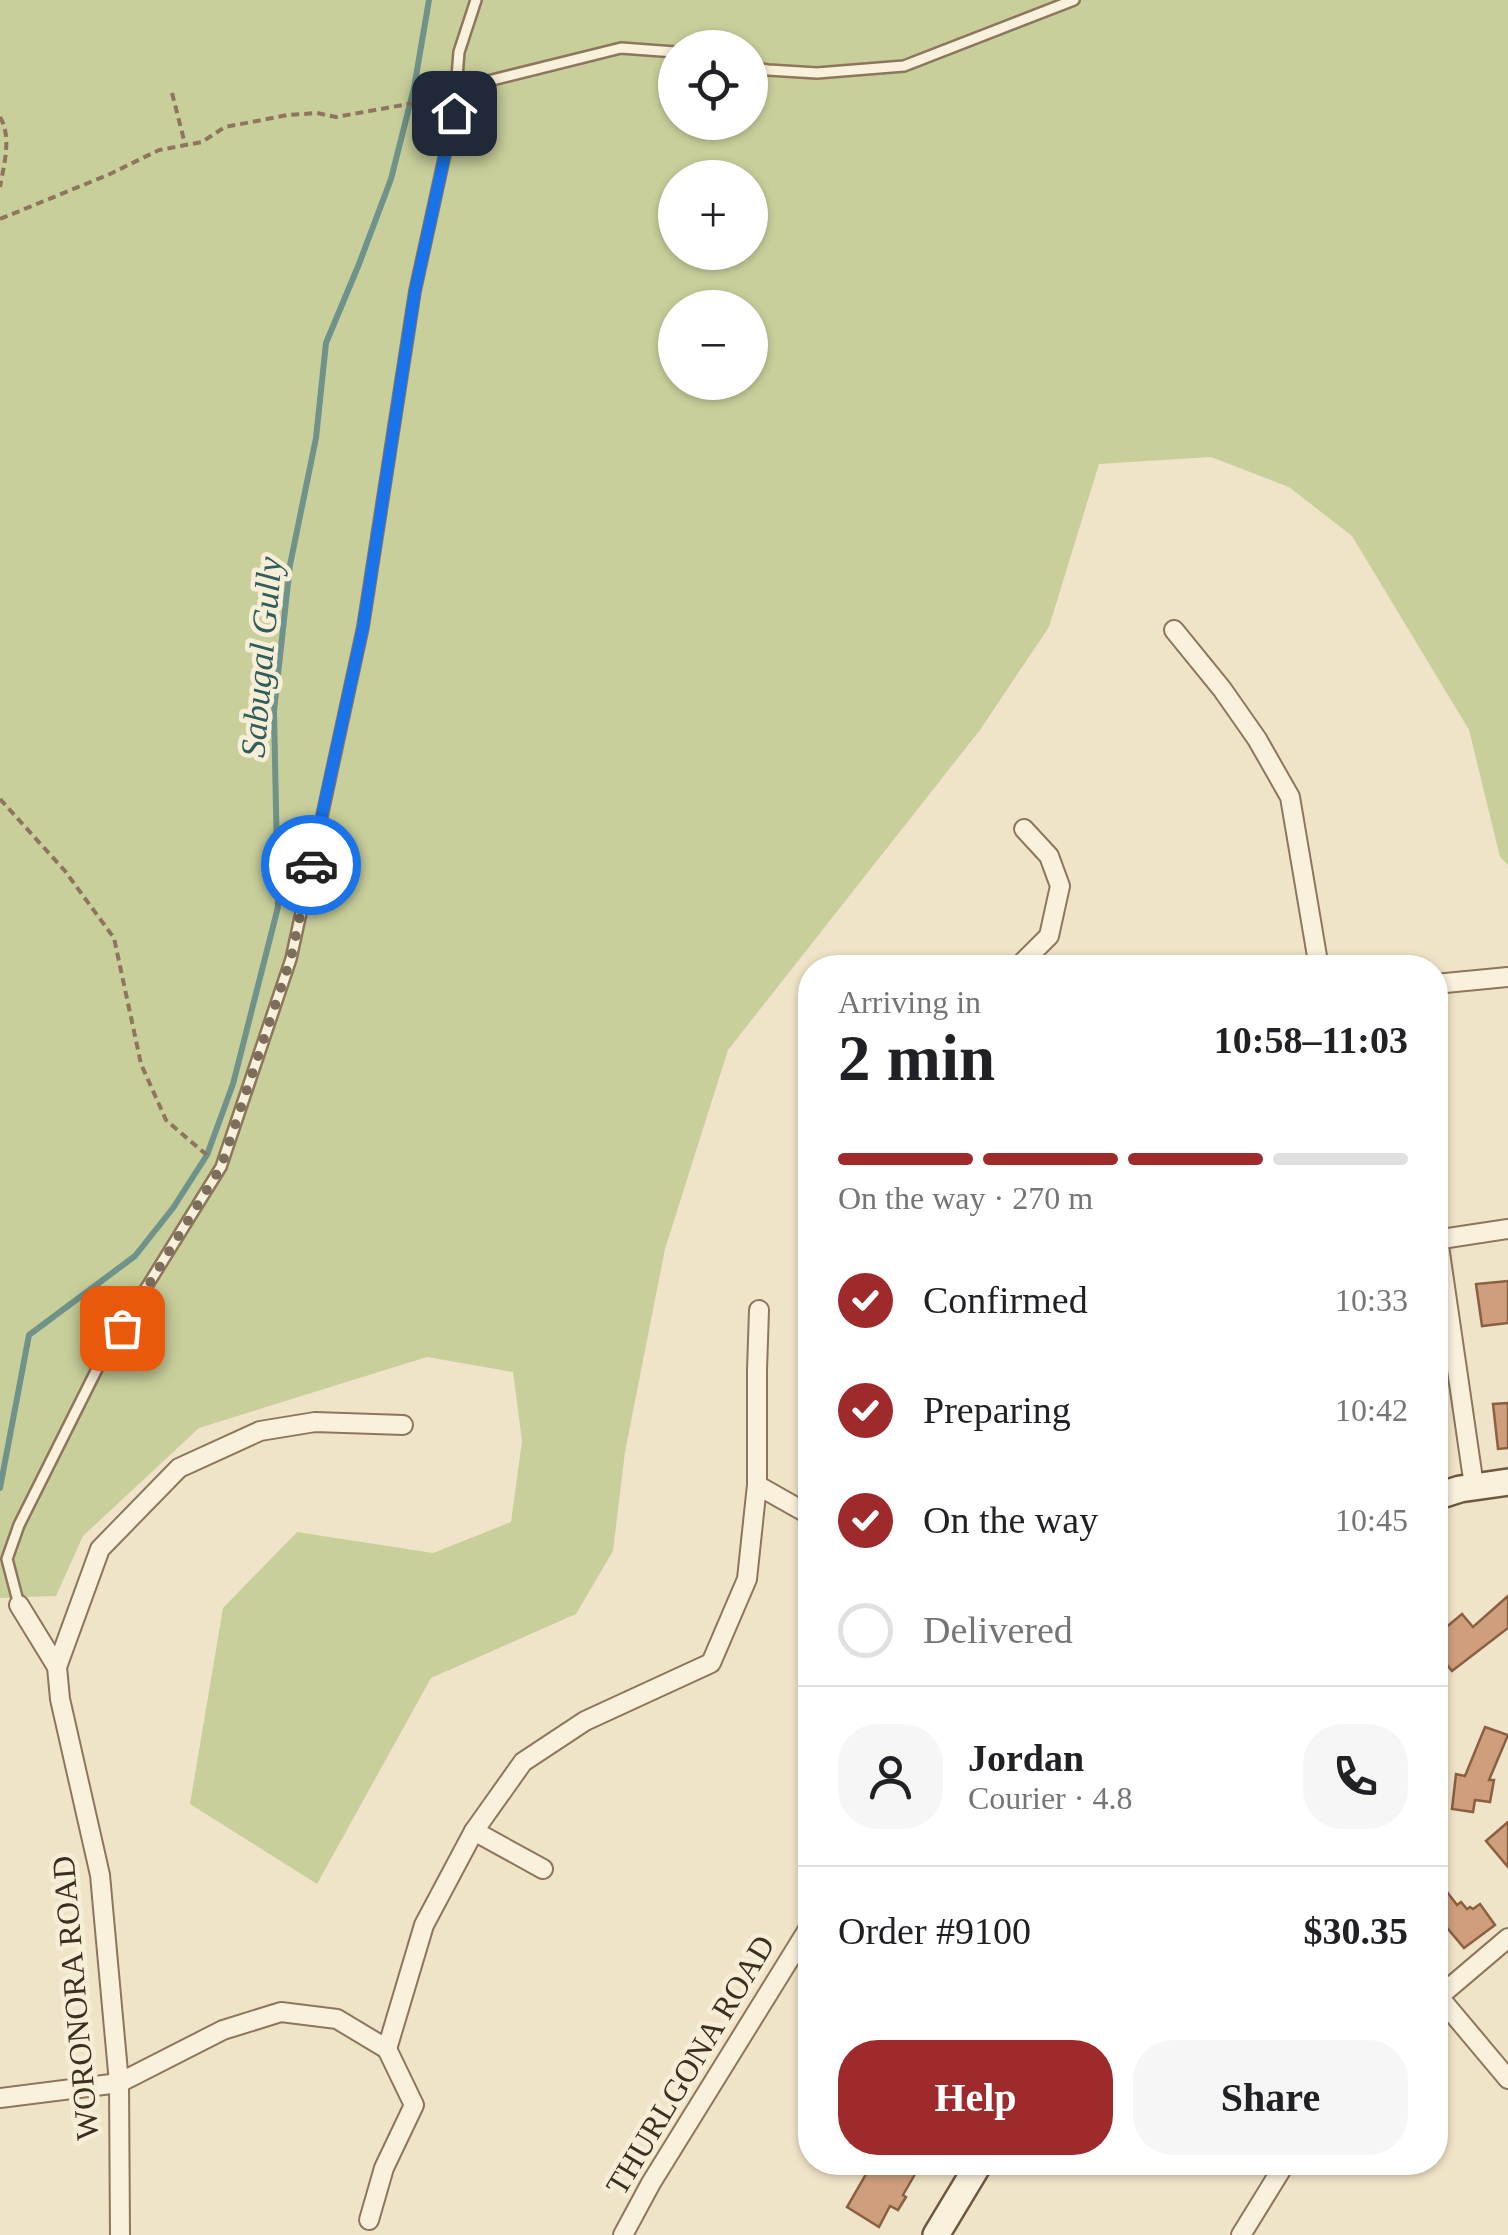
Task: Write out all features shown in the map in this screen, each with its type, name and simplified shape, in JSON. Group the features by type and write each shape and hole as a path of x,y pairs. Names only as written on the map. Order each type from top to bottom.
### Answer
{"street":[{"path":"1174,630 1257,739 1290,797 1317,955"},
{"path":"1024,829 1050,856 1060,886 1050,936 1030,955"},
{"path":"1448,983 1508,977"},
{"path":"1448,1238 1508,1230"},
{"path":"387,2048 424,1925 474,1831 523,1762 585,1722 711,1663 747,1579 757,1485 759,1310"},
{"path":"1448,1318 1474,1486"},
{"path":"58,1667 100,1549 178,1468 260,1431 315,1422 403,1426"},
{"path":"1448,1493 1508,1482"},
{"path":"757,1485 798,1508"},
{"name":"WORONORA ROAD","path":"18,1605 58,1667 60,1700 100,1876 119,2084 120,2235"},
{"path":"474,1831 543,1868"},
{"path":"1448,1986 1508,1938"},
{"name":"THURLGONA ROAD","path":"623,2235 798,1945"},
{"path":"1448,2010 1508,2078"},
{"path":"0,2098 119,2084 223,2030 281,2012 337,2019 387,2048 414,2106 384,2168 369,2220"},
{"path":"936,2235 972,2175"},
{"path":"1241,2235 1278,2175"}],"lane":[{"name":"WORONORA ROAD","path":"18,1605 7,1559 18,1525 102,1360 221,1167 291,958 363,627 415,291 454,113 460,52 476,0"},
{"path":"768,69 817,74 904,66 1074,0"},
{"path":"456,89 621,48 658,51"}],"path":[{"path":"172,92 184,144"},
{"path":"0,217 110,174 159,150 202,142 225,127 288,114 336,117 442,98"},
{"path":"0,117 5,126 6,156 0,187"},
{"path":"0,799 65,871 114,938 141,1064 166,1120 221,1167"}],"green space":[{"path":"0,0 1508,0 1508,865 1500,857 1469,730 1352,536 1289,487 1211,457 1099,464 1049,627 980,730 803,955 798,955 798,961 728,1050 665,1249 625,1452 613,1551 576,1614 431,1678 317,1884 190,1804 223,1608 297,1532 433,1553 511,1522 522,1441 513,1372 427,1357 199,1428 83,1536 56,1596 0,1598"}],"building":[{"path":"1508,1281 1508,1323 1482,1326 1476,1284"},
{"path":"1508,1403 1508,1448 1498,1449 1493,1404"},
{"path":"1508,1596 1508,1628 1452,1671 1448,1666 1448,1626 1462,1614 1473,1627"},
{"path":"1485,1727 1508,1735 1489,1780 1494,1780 1490,1802 1475,1800 1473,1812 1452,1809 1456,1774 1465,1776"},
{"path":"1508,1822 1508,1867 1486,1841"},
{"path":"1448,1893 1457,1905 1461,1902 1467,1909 1480,1904 1495,1925 1464,1948 1448,1929"},
{"path":"865,2175 915,2175 898,2210 890,2206 879,2227 847,2207"}],"waterway":[{"name":"Sabugal Gully","path":"0,1488 29,1335 135,1256 173,1208 207,1155 233,1084 278,907 274,711 290,565 316,438 326,343 391,179 414,88 429,0"}],"way so far":[{"path":"122,1328 221,1167 291,958 311,865"}],"route":[{"path":"311,865 363,627 415,291 454,113"}]}
